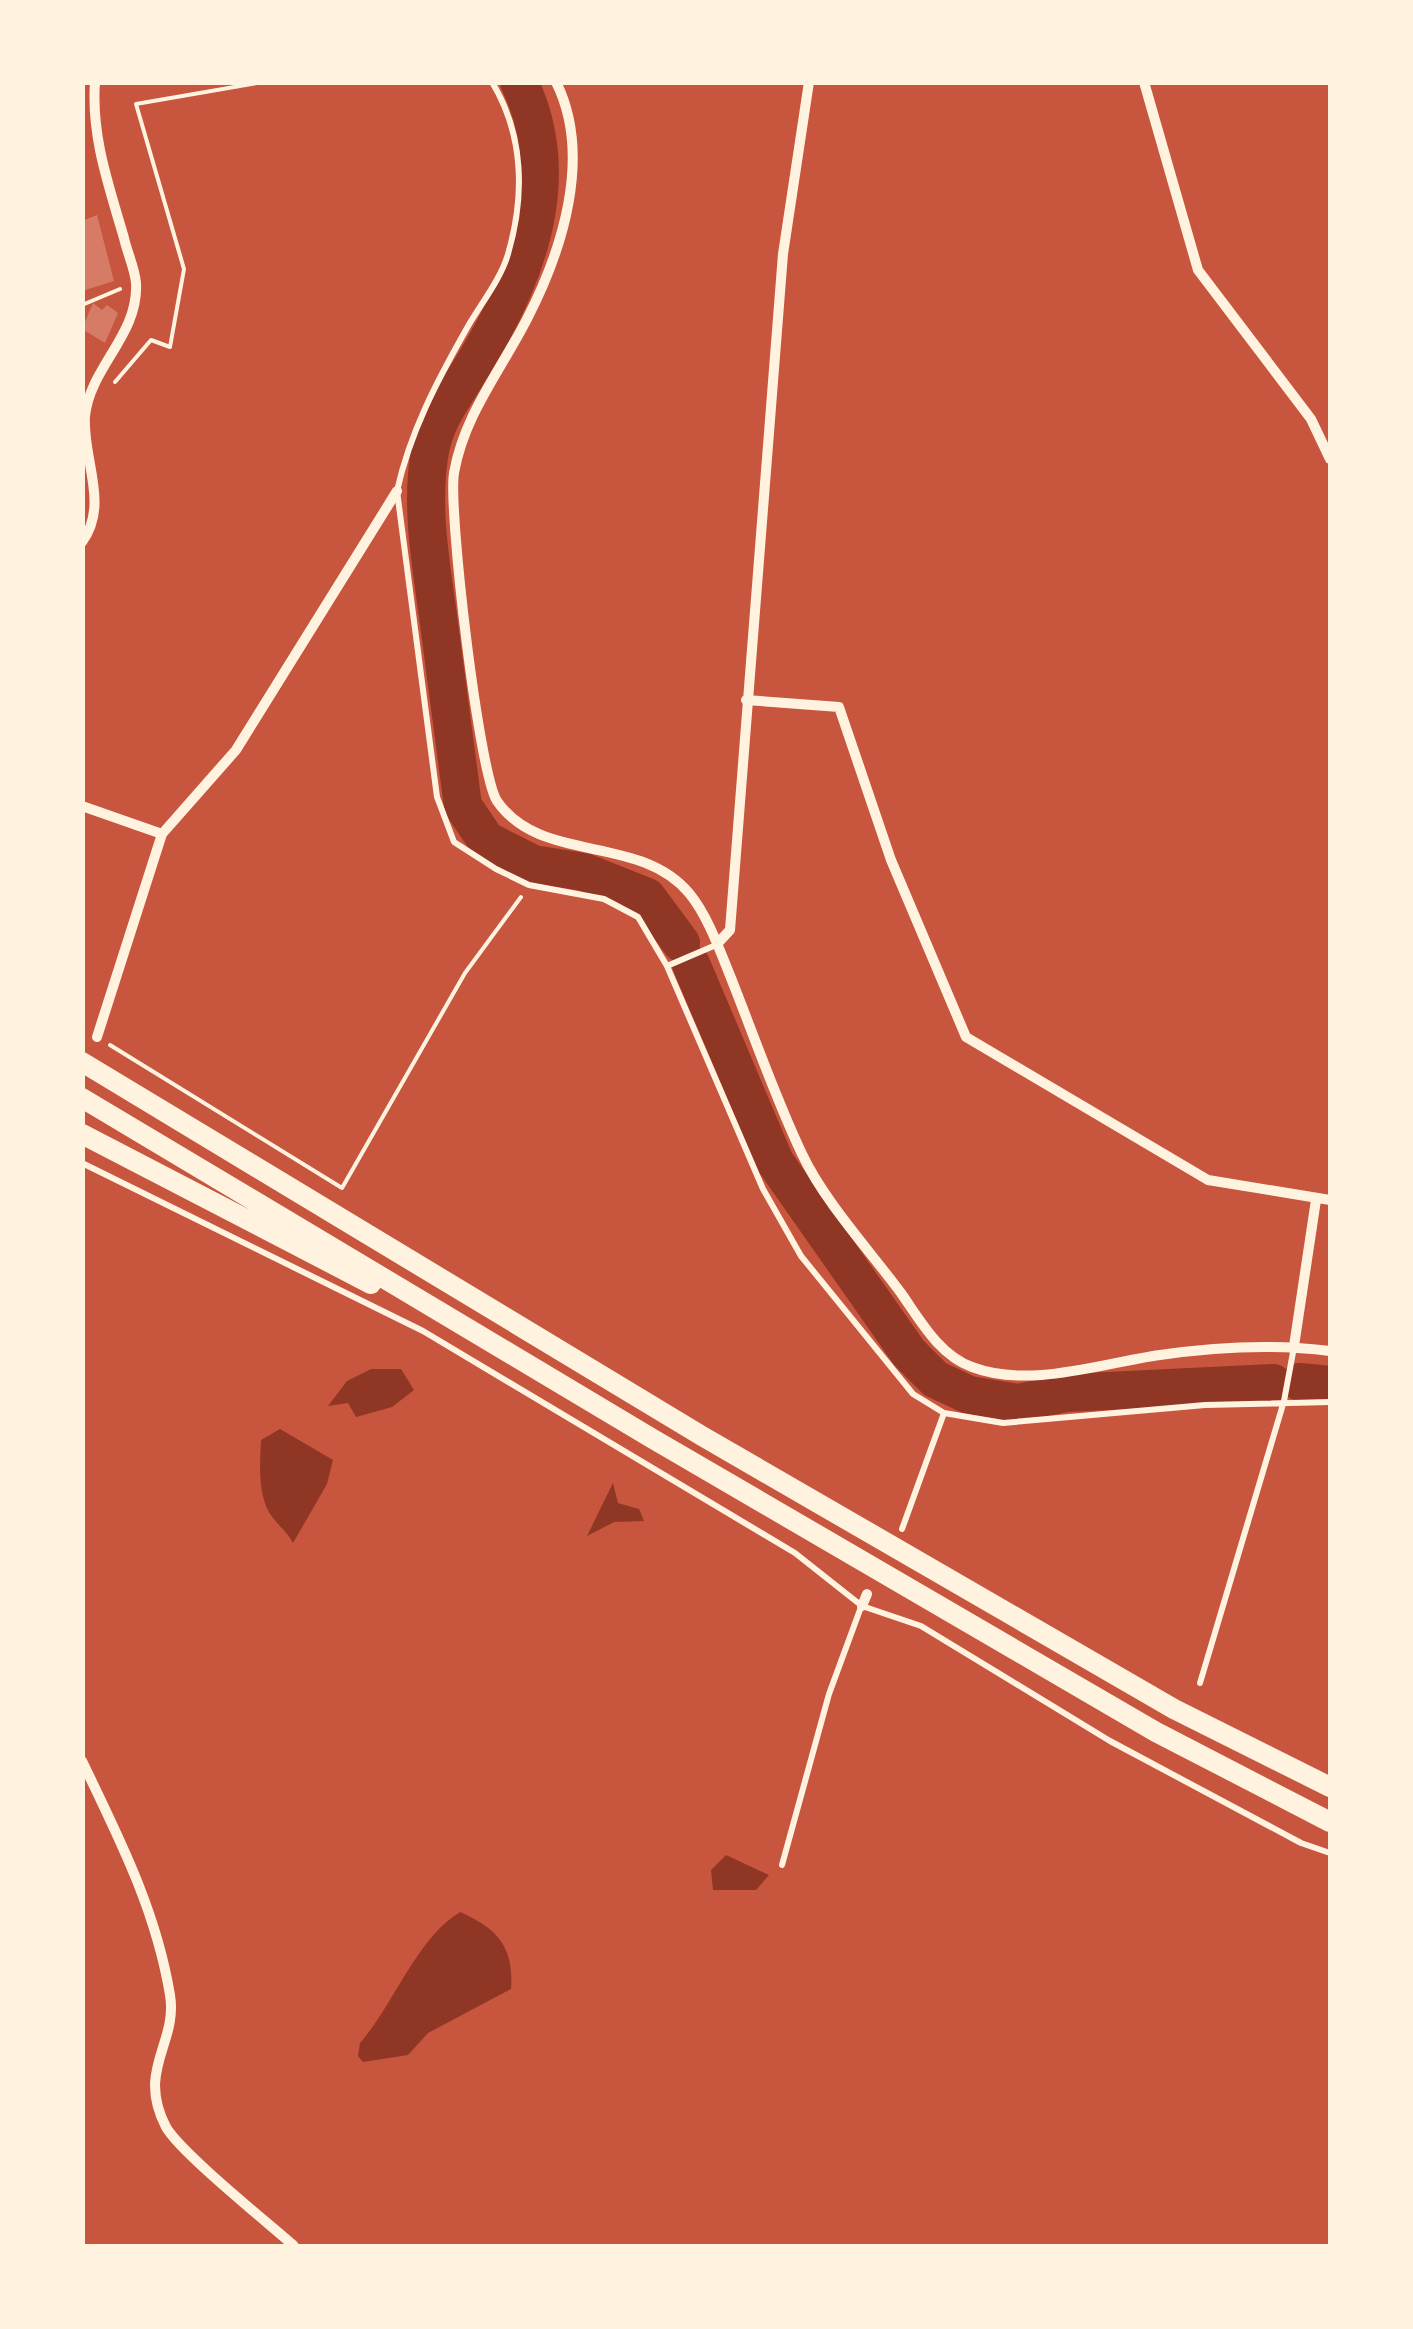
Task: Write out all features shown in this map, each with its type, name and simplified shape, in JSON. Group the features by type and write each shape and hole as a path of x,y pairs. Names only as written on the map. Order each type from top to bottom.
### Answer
{"highway":[{"path":"82,1062 702,1436 1174,1709 1330,1787"},
{"path":"82,1098 1156,1732 1330,1822"},
{"path":"82,1134 395,1296 416,1295"}],"street":[{"path":"82,542 92,528 96,503 87,477 86,416 99,374 129,327 136,282 92,123 95,82"},
{"path":"556,82 574,165 564,228 528,318 476,406 454,474 456,546 483,754 496,801 540,837 582,843 652,864 688,893 717,944 804,1159 939,1346 972,1368 1036,1375 1165,1354 1294,1346 1330,1351"},
{"path":"717,944 730,930 783,254 809,82"},
{"path":"1144,82 1198,270 1312,419 1330,460"},
{"path":"97,1037 162,834 236,750 396,491"},
{"path":"746,700 838,707 891,860 966,1038 1208,1180 1330,1200"},
{"path":"82,806 162,834"},
{"path":"1294,1346 1316,1200"},
{"path":"862,1606 868,1594"},
{"path":"82,1761 149,1902 171,2000 156,2061 154,2098 168,2131 294,2246"}],"lane":[{"path":"492,82 508,108 519,156 519,193 508,257 440,374 408,444 396,491 437,797 454,842 529,885 604,899 638,916 667,966 762,1188 801,1256 914,1394 944,1413 1004,1423 1284,1400 1330,1402"},
{"path":"667,966 717,944"},
{"path":"82,1163 438,1339 795,1553 862,1606 921,1626 1110,1740 1301,1843 1330,1853"},
{"path":"1200,1683 1284,1400 1294,1346"},
{"path":"902,1529 944,1413"},
{"path":"782,1866 829,1694 862,1606"}],"path":[{"path":"107,390 151,340 170,347 184,268 136,104 263,82"},
{"path":"82,304 136,282"},
{"path":"97,1037 342,1188 465,973 529,885"}],"shaded area":[{"path":"371,1369 401,1369 414,1390 392,1407 356,1417 348,1403 328,1406 347,1381"},
{"path":"280,1429 333,1460 327,1484 293,1543 268,1510 261,1480 261,1440"},
{"path":"613,1483 618,1503 639,1509 644,1521 614,1522 587,1536"},
{"path":"726,1855 769,1875 756,1890 713,1890 711,1870"},
{"path":"460,1912 484,1925 500,1940 509,1961 511,1989 428,2033 408,2055 363,2062 358,2056 360,2043 418,1955 445,1923"}],"building":[{"path":"97,215 114,281 82,291 82,221"},
{"path":"93,303 102,310 107,305 118,313 105,343 82,329"}],"waterway":[{"path":"519,82 533,118 539,154 534,226 510,296 436,431 427,477 430,557 463,806 486,840 533,864 584,872 647,897 681,943"},
{"path":"691,964 775,1162 909,1353 935,1379 969,1395 1018,1403 1066,1393 1273,1383"},
{"path":"1300,1382 1330,1385"}]}
